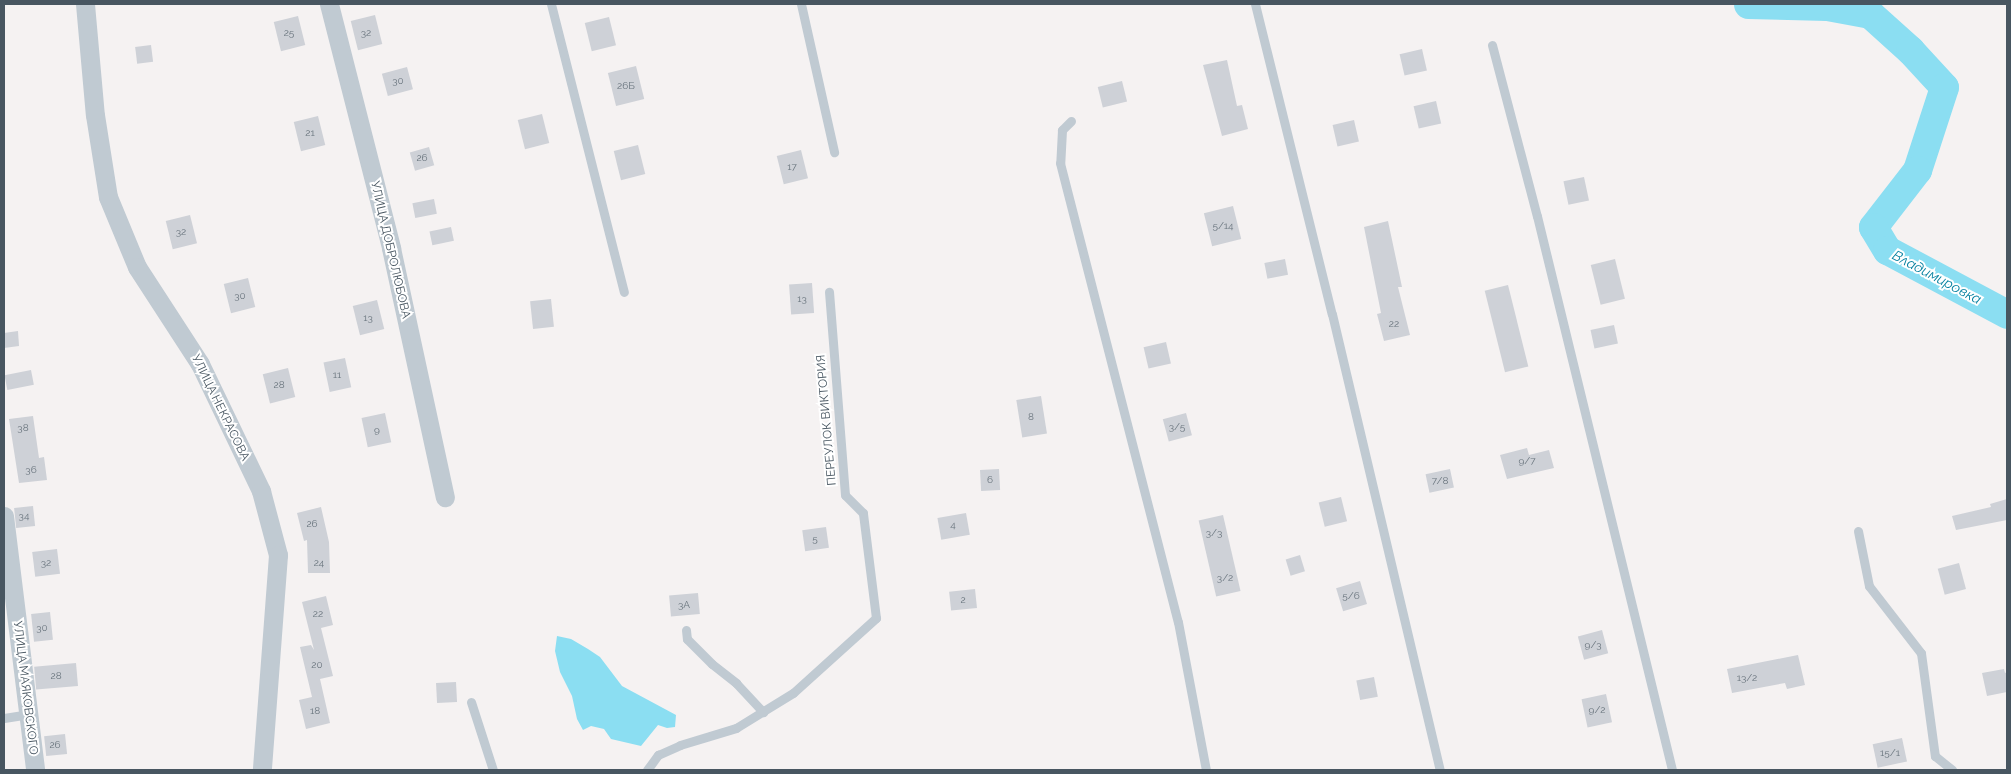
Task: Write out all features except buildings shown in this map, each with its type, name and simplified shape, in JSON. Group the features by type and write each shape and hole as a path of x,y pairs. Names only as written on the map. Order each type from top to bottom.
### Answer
{"street":[{"name":"УЛИЦА НЕКРАСОВА","path":"85,4 95,115 108,198 138,267 200,364 261,491 278,555 262,770"},
{"name":"УЛИЦА ДОБРОЛЮБОВА","path":"329,4 390,248 445,497"},
{"name":"УЛИЦА МАЯКОВСКОГО","path":"4,516 35,770"}],"lane":[{"path":"551,4 624,292"},
{"path":"801,4 834,152"},
{"path":"1255,4 1332,314 1440,770"},
{"path":"1492,45 1539,226 1672,770"},
{"path":"1071,121 1062,130 1060,163 1178,622 1206,770"},
{"name":"ПЕРЕУЛОК ВИКТОРИЯ","path":"647,770 658,755 680,745 736,728 793,693 876,618 863,513 845,495 828,292"},
{"path":"1858,530 1868,586 1921,652 1935,756 1952,770"},
{"path":"686,630 687,639 712,664 736,683 763,712"},
{"path":"471,702 493,770"},
{"path":"4,718 28,714"}],"water":[{"path":"557,636 571,639 588,649 600,657 622,686 676,715 675,727 667,728 658,725 641,746 611,739 604,729 591,726 583,730 577,719 572,696 560,672 555,651"}],"waterway":[{"name":"Владимировка","path":"1748,4 1827,6 1870,14 1910,50 1944,87 1917,170 1873,227 1887,250 2007,314"}]}
